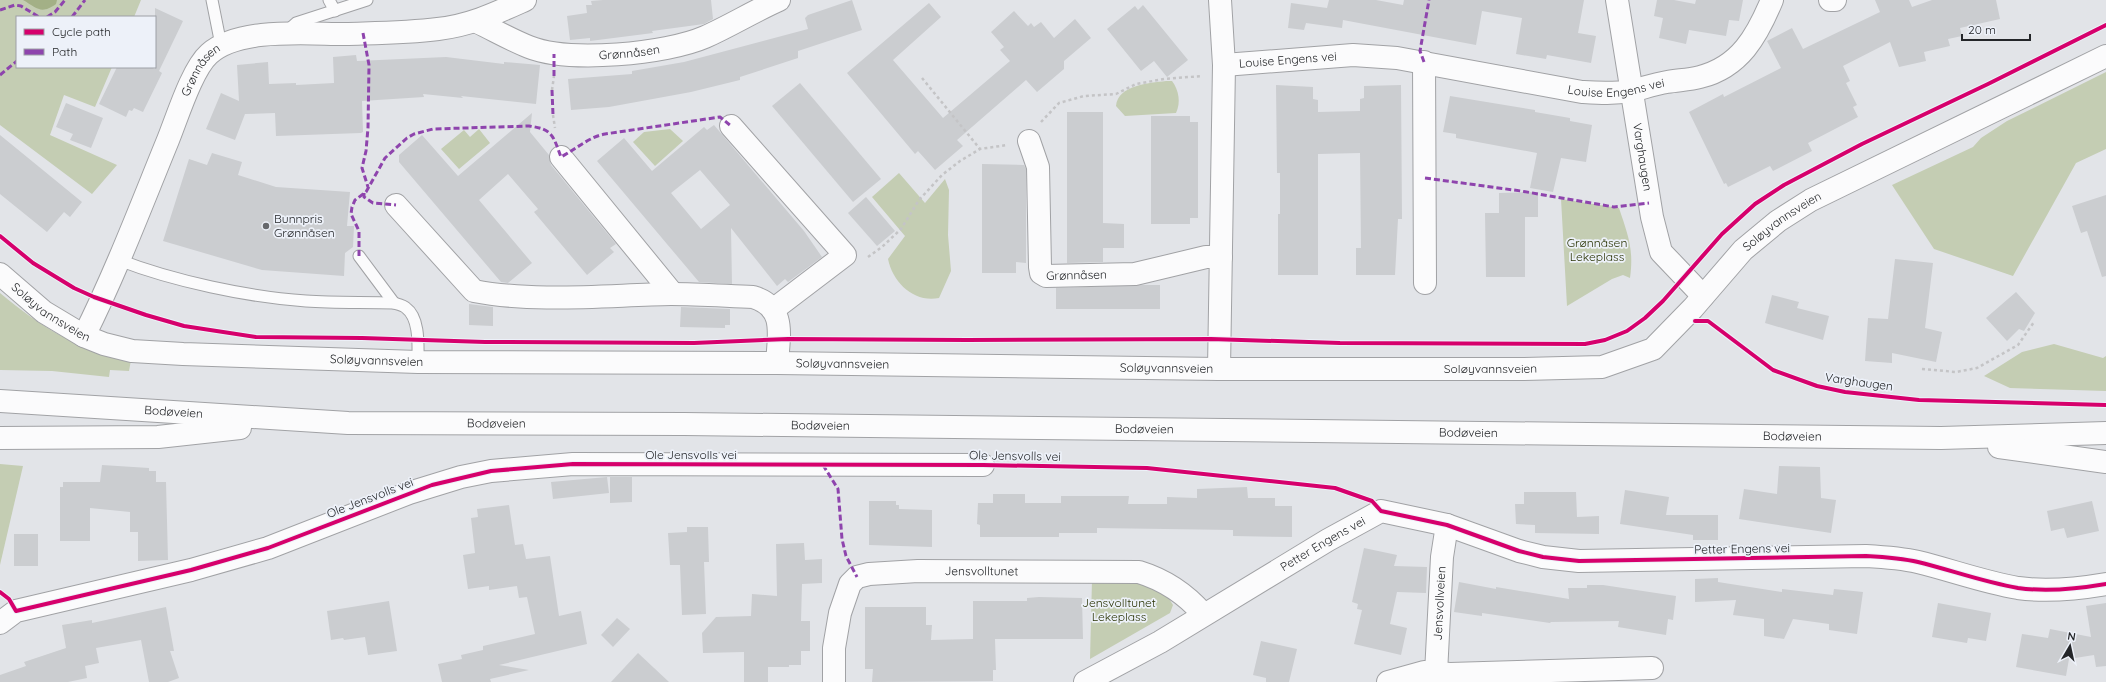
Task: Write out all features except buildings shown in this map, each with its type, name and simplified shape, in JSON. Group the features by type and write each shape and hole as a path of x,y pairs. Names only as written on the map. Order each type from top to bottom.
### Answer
{"street":[{"name":"Grønnåsen","path":"84,336 119,260 193,81 208,55 221,45 242,38 283,35 387,33 438,29 477,22 524,0"},
{"name":"Grønnåsen","path":"477,22 530,47 554,54 589,56 675,46 704,37 779,0"},
{"path":"1219,369 1224,65 1220,0"},
{"name":"Varghaugen","path":"1617,0 1652,217 1661,252 1703,296"},
{"name":"Louise Engens vei","path":"1224,65 1353,55 1397,58 1582,92 1607,94 1631,91 1666,82 1698,77 1714,73 1728,66 1752,41 1772,0"},
{"path":"1830,0 1835,0"},
{"name":"Soløyvannsveien","path":"0,274 44,312 84,336 104,344 132,351 418,362 777,363 1219,369 1602,368 1653,349 1744,250 1778,221 1811,200 2106,56"},
{"path":"1424,62 1425,283"},
{"path":"396,205 474,291 501,295 573,297 673,294 753,297 765,301 774,309 846,254 731,126"},
{"name":"Grønnåsen","path":"1029,141 1038,167 1041,273 1046,276 1135,274 1206,257 1221,257"},
{"path":"561,157 673,294"},
{"name":"Soløyvannsveien","path":"774,309 778,328 777,363"},
{"name":"Bodøveien","path":"0,401 348,423 700,425 1941,438 2106,433"},
{"name":"Bodøveien","path":"0,438 158,437 218,430 348,423"},
{"name":"Bodøveien","path":"1941,438 2106,462"},
{"name":"Ole Jensvolls vei","path":"0,623 16,611 191,570 268,548 409,493 454,479 491,471 573,464 983,465"},
{"name":"Petter Engens vei","path":"1085,682 1160,642 1203,614 1367,517 1381,511 1447,525 1543,557 1579,561 1866,556 1893,557 1918,562 1977,580 2019,588 2063,589 2106,584"},
{"name":"Jensvollveien","path":"1437,678 1442,556 1447,525"},
{"name":"Jensvolltunet","path":"834,682 834,648 840,613 845,595 850,584 857,577 869,574 918,570 1139,572 1168,583 1193,602 1203,614"},
{"path":"1388,682 1413,674 1437,678 1652,668"}],"lane":[{"path":"212,0 221,45"},
{"path":"329,0 335,10"},
{"path":"283,35 296,23 368,0"},
{"path":"359,256 394,303"},
{"path":"119,260 168,275 239,292 305,301 394,303 406,308 414,319 418,362"}],"path":[{"path":"552,90 554,76"},
{"path":"922,78 980,149"},
{"path":"553,115 555,128"},
{"path":"1922,369 1956,372 1977,368 2018,345 2034,322"}],"green space":[{"path":"0,0 141,0 134,16 16,16 16,68 112,68 95,107 64,95 50,135 117,165 92,194 0,125"},
{"path":"2106,72 2106,149 2076,163 2013,276 1934,249 1892,185 1973,147 1981,138 2007,121"},
{"path":"1172,81 1178,92 1179,101 1176,113 1125,116 1116,106 1118,99 1128,89 1143,84"},
{"path":"479,129 490,143 459,169 441,149 464,130 470,137"},
{"path":"670,129 683,141 655,166 633,142 644,132"},
{"path":"899,173 925,203 945,179 949,190 948,235 951,271 939,298 930,299 921,297 906,289 895,276 888,259 905,236 872,197"},
{"name":"Grønnåsen Lekeplass","path":"1561,199 1619,208 1631,250 1630,278 1623,275 1612,279 1567,306"},
{"path":"0,293 31,317 61,336 92,349 131,360 129,371 110,370 109,377 52,371 0,370"},
{"path":"2054,344 2103,358 2106,356 2106,391 2010,388 1984,376 2022,352"},
{"path":"0,464 23,466 0,565"},
{"name":"Jensvolltunet Lekeplass","path":"1092,580 1125,582 1148,586 1167,597 1173,605 1170,613 1090,659"}],"shaded area":[{"path":"23,0 57,0 56,4 43,10 36,8"}],"marked path":[{"path":"49,16 55,12 65,0"},
{"path":"73,16 85,0"},
{"path":"1424,62 1420,51 1429,0"},
{"path":"0,10 15,5 21,6 37,16"},
{"path":"363,33 369,65 368,128 366,151 362,168 368,187"},
{"path":"554,54 554,76"},
{"path":"0,75 16,62"},
{"path":"552,90 553,115"},
{"path":"359,256 359,231 351,214 355,200 366,192 385,158 407,138 414,134 433,129 537,127 543,129 551,135 561,157 588,140 605,134 720,117 731,126"},
{"path":"1425,178 1521,191 1614,207 1649,203"},
{"path":"364,193 364,197 373,203 396,205"},
{"path":"823,465 838,489 842,539 846,556 857,577"}],"cycle path":[{"path":"0,236 33,263 74,288 94,297 184,326 256,337 362,338 485,342 694,343 788,339 1211,339 1340,343 1585,344 1605,340 1627,331 1645,318 1663,301 1722,234 1755,204 1784,185 1862,144 1988,84 2106,25"},
{"path":"1695,321 1708,321 1773,370 1817,386 1845,392 1919,400 2106,405"},
{"path":"0,592 9,599 16,611 191,570 268,548 432,485 491,471 573,464 983,465 1147,468 1335,488 1372,501 1381,511 1447,525 1519,551 1543,557 1579,561 1866,556 1912,561 1992,583 2018,588 2040,590 2106,584"}],"place":[{"name":"Bunnpris Grønnåsen","path":"266,226"}]}
